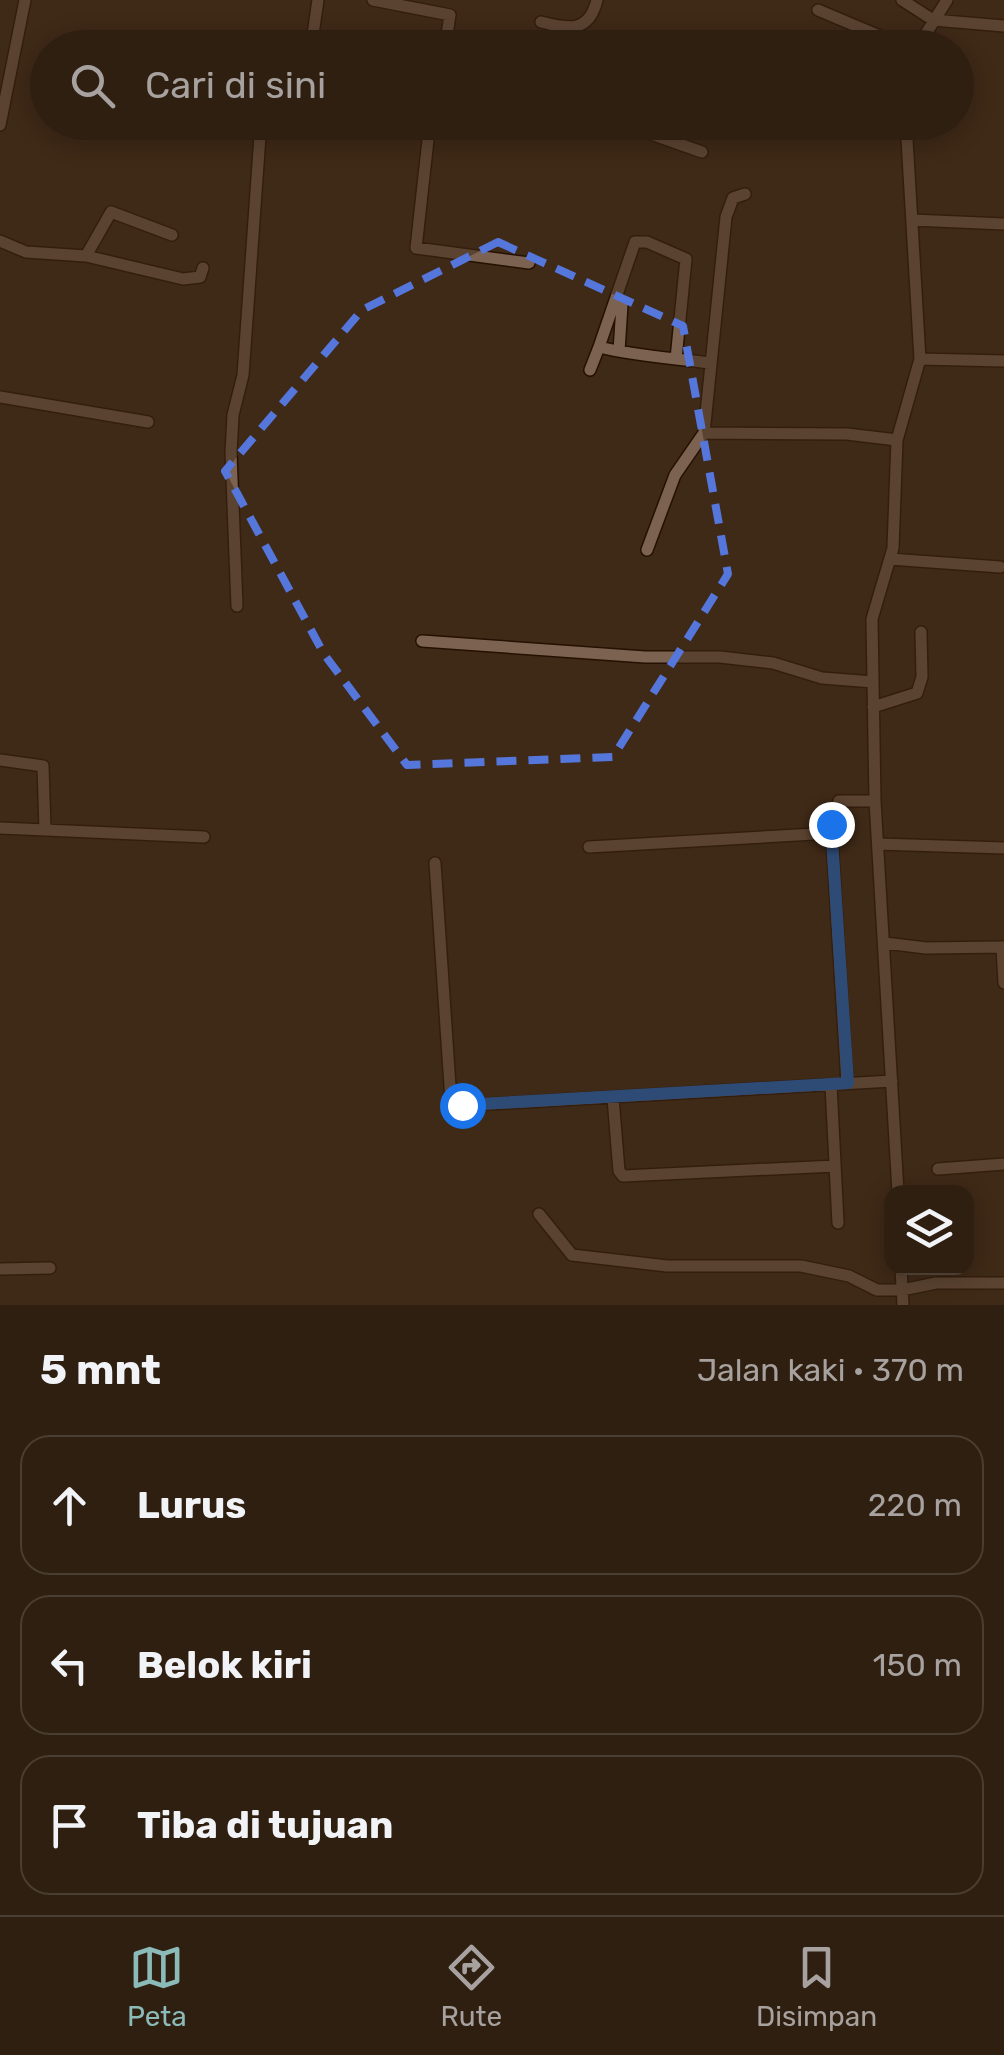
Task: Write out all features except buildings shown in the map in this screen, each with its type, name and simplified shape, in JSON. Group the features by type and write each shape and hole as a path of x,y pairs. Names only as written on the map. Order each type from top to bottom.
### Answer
{"street":[{"path":"0,124 25,0"},
{"path":"314,30 318,0"},
{"path":"373,0 450,15"},
{"path":"447,30 454,0"},
{"path":"541,22 566,28 583,26 591,19 597,0"},
{"path":"902,0 933,20 1004,26"},
{"path":"927,30 947,0"},
{"path":"818,10 865,30"},
{"path":"237,606 233,415 242,376 260,140"},
{"path":"428,140 416,248 529,262"},
{"path":"668,140 702,152"},
{"path":"898,1185 875,801 872,619 890,558 897,440 920,359 907,140"},
{"path":"647,550 675,475 704,434 726,217 733,198 745,194"},
{"path":"86,256 111,212 172,236"},
{"path":"912,220 1004,224"},
{"path":"0,241 26,252 86,256 184,279 200,277 203,268"},
{"path":"590,370 635,242 647,242 686,259 676,359"},
{"path":"616,300 622,305 619,351"},
{"path":"599,348 710,363"},
{"path":"920,359 1004,360"},
{"path":"0,397 148,422"},
{"path":"704,434 847,434 897,440"},
{"path":"890,558 1000,567"},
{"path":"873,708 917,692 922,677 921,632"},
{"path":"422,641 646,657 720,656 773,664 822,678 873,682"},
{"path":"0,760 43,766 45,830"},
{"path":"848,1083 832,833 839,801 875,801"},
{"path":"0,828 204,837"},
{"path":"589,847 832,833"},
{"path":"878,844 1004,848"},
{"path":"435,863 452,1101 471,1105 892,1082"},
{"path":"885,943 926,948 1003,947 1004,982"},
{"path":"831,1085 838,1223"},
{"path":"613,1098 623,1176 835,1166"},
{"path":"938,1169 1004,1164"},
{"path":"539,1214 572,1255 667,1266 801,1266 848,1276 877,1290 936,1283 1004,1283"},
{"path":"0,1269 50,1268"},
{"path":"901,1275 903,1305"}],"highlighted area":[{"path":"498,242 683,326 728,574 613,757 407,765 324,654 225,471 362,310"}],"route":[{"path":"462,1105 848,1083 831,824"}]}
